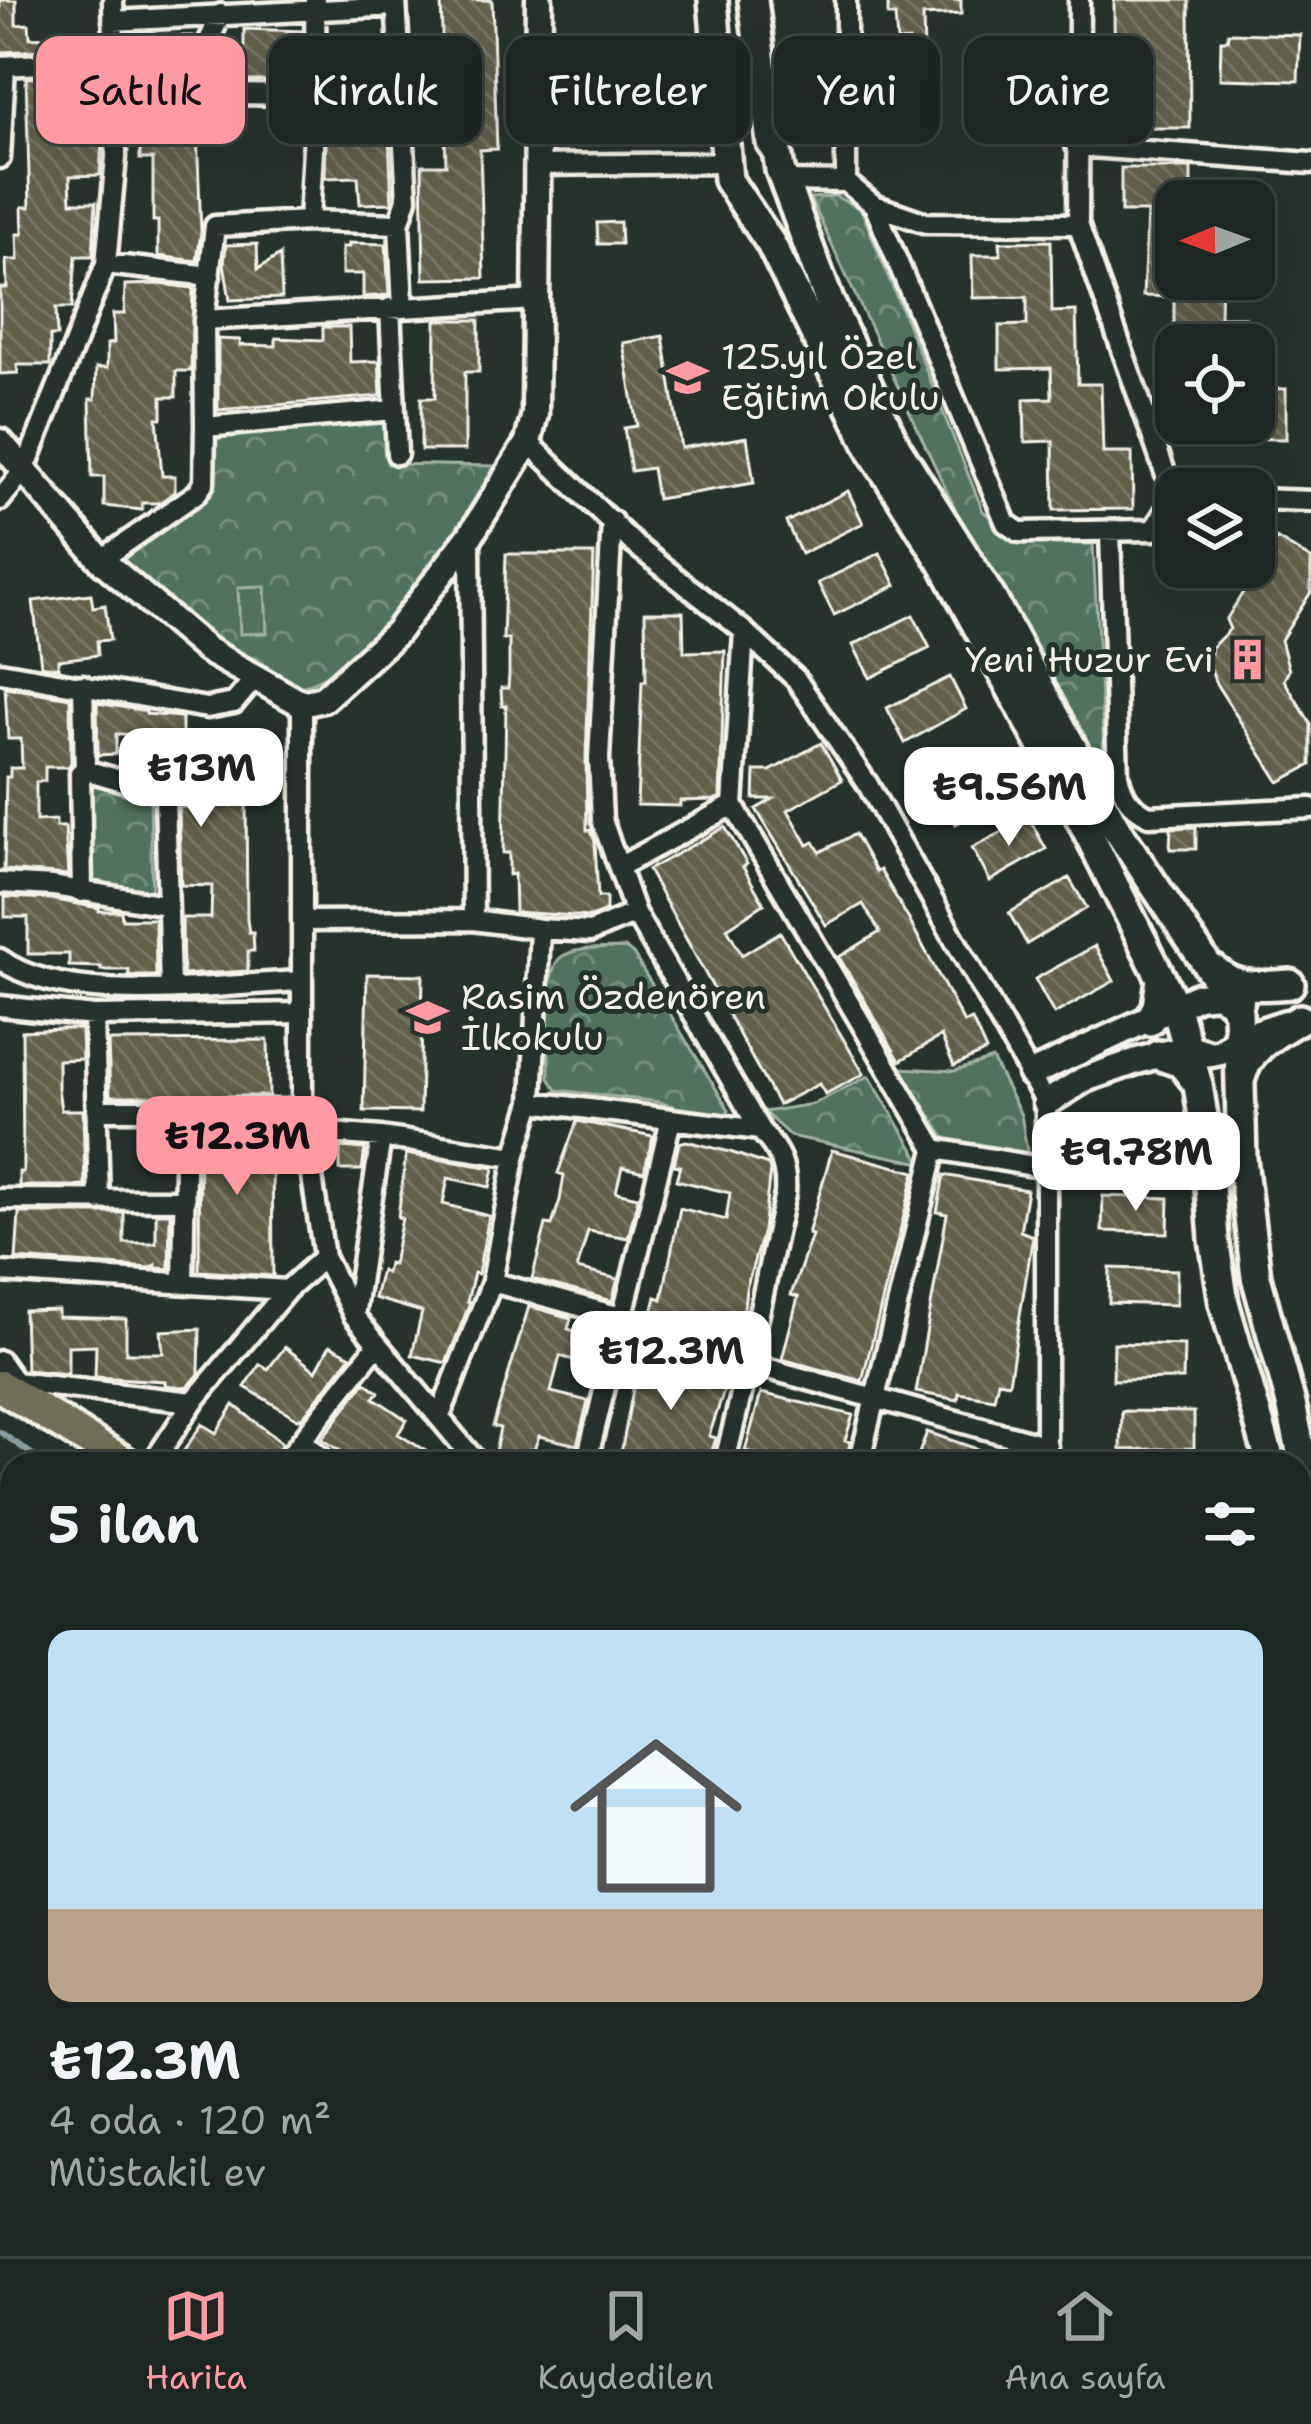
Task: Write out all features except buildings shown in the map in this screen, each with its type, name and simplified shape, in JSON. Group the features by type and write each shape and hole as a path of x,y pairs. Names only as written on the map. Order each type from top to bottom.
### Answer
{"main road":[{"path":"712,0 728,168 771,244 874,454 943,563 1071,799 1176,1008 1198,1085 1224,1303 1267,1452"},
{"path":"728,168 753,193 777,179 779,165 753,0"},
{"path":"728,168 744,137 763,138 779,165 829,301 896,447 992,599 1114,825 1233,1003 1241,1021 1237,1039 1242,1159 1256,1276 1301,1452"},
{"path":"1203,959 1226,980 1250,987 1300,981"},
{"path":"1148,1021 1161,979"},
{"path":"1239,1085 1245,1062 1261,1043 1305,1017"},
{"path":"1158,1055 1181,1064 1198,1085"},
{"path":"0,1386 127,1452"},
{"path":"0,1408 72,1452"}],"street":[{"path":"113,0 113,36"},
{"path":"0,442 101,560 207,650 302,704 323,699 396,633 470,536 528,442 535,414 539,0"},
{"path":"846,0 846,182"},
{"path":"1079,0 1078,224 1164,468"},
{"path":"113,21 396,3 407,199 399,224 397,454"},
{"path":"316,5 316,36"},
{"path":"211,36 221,14"},
{"path":"0,158 3,66 36,65"},
{"path":"0,500 25,469 106,264 116,144"},
{"path":"309,221 313,144"},
{"path":"1076,146 1311,163"},
{"path":"537,165 728,168"},
{"path":"779,165 846,182 874,205 926,223 1078,224"},
{"path":"874,205 1006,523 1019,532 1110,533 1155,527"},
{"path":"101,560 197,494 204,483 204,320 215,226 309,221 399,224"},
{"path":"106,264 210,276"},
{"path":"204,320 536,300"},
{"path":"205,427 394,410"},
{"path":"528,442 635,545 744,631 796,679 866,783 1046,1103 1046,1452"},
{"path":"1275,500 1311,501"},
{"path":"612,520 599,758 602,820 635,913 760,1130 779,1150 786,1173 751,1364 727,1452"},
{"path":"1110,533 1118,775 1123,796 1133,809 1148,816 1311,808"},
{"path":"470,536 473,920"},
{"path":"610,563 635,545"},
{"path":"744,631 733,805 935,1149 862,1452"},
{"path":"0,672 207,708 234,703 255,678"},
{"path":"83,685 86,770"},
{"path":"302,704 302,1110 325,1257 354,1316 468,1452"},
{"path":"82,892 80,772 165,793 211,796"},
{"path":"165,793 170,990"},
{"path":"619,867 733,805"},
{"path":"0,884 53,886 165,905"},
{"path":"304,921 473,920 590,932 635,913"},
{"path":"440,1417 492,1282 515,1157 532,1102 540,929"},
{"path":"0,958 15,970 50,982 170,990 302,982"},
{"path":"1030,1074 1208,993 1233,1003 1300,981"},
{"path":"0,1006 94,1016 302,1013"},
{"path":"94,1016 99,1202"},
{"path":"1046,1103 1084,1079 1189,1047 1210,1054 1221,1052 1237,1039 1305,1017"},
{"path":"532,1102 760,1130"},
{"path":"183,1283 187,1109"},
{"path":"98,1110 302,1110"},
{"path":"589,1452 671,1120"},
{"path":"304,1131 515,1157"},
{"path":"354,1316 381,1137"},
{"path":"935,1149 1045,1168"},
{"path":"0,1199 185,1200"},
{"path":"156,1452 287,1290 325,1257"},
{"path":"0,1271 287,1290"},
{"path":"492,1282 624,1318 650,1341 875,1399 1037,1452"},
{"path":"293,1452 376,1345"},
{"path":"0,1361 15,1382 193,1402"},
{"path":"302,1442 314,1452"}],"green space":[{"path":"835,196 861,209 983,511 1021,544 1093,544 1106,794 990,584 810,198"},
{"path":"385,417 388,464 495,466 412,596 359,652 329,674 296,689 210,645 119,563 209,491 211,445 222,435"},
{"path":"265,586 267,633 240,634 238,587"},
{"path":"86,778 150,792 152,895 88,886"},
{"path":"625,948 729,1110 722,1121 659,1102 557,1090 549,1078 549,996 554,967 574,952"},
{"path":"992,1059 1021,1115 1028,1156 945,1138 900,1068 955,1071"},
{"path":"869,1076 922,1163 790,1136 764,1112 813,1104"}],"waterway":[{"path":"0,1432 29,1452"}],"place":[{"name":"125.yıl Özel Eğitim Okulu","path":"687,377"},
{"name":"Yeni Huzur Evi","path":"1248,659"},
{"name":"Rasim Özdenören İlkokulu","path":"427,1017"}]}
